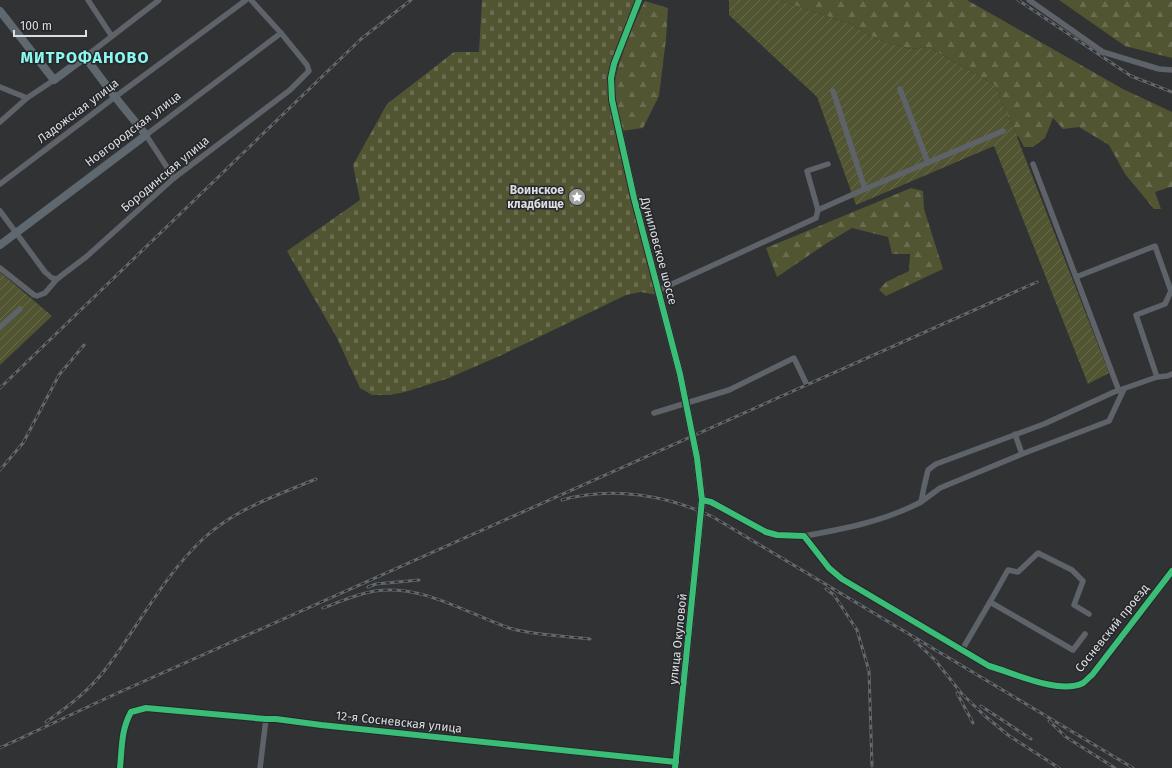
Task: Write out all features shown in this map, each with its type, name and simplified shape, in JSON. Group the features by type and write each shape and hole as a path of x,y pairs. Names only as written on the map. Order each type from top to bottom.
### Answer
{"street":[{"path":"88,0 111,35"},
{"path":"0,122 28,98 85,57 111,35 159,0"},
{"name":"Ладожская улица","path":"0,184 246,0"},
{"path":"250,0 281,33"},
{"name":"Дуниловское шоссе","path":"639,0 614,64 611,89 612,100 621,147 686,402 698,458 702,500 701,512"},
{"path":"1029,0 1103,52 1159,69 1172,70"},
{"path":"0,11 54,80"},
{"name":"Новгородская улица","path":"0,245 281,33"},
{"name":"Бородинская улица","path":"0,268 34,295 38,296 45,293 57,278 86,257 174,178 290,90 309,71 307,65 281,33"},
{"path":"85,57 146,135 174,178"},
{"path":"0,87 28,98"},
{"path":"900,89 928,163"},
{"path":"833,90 865,189"},
{"path":"818,210 1003,131"},
{"path":"658,290 816,218 818,210 807,171 828,164"},
{"path":"702,500 711,502 766,532 777,535 804,536 844,529 905,510 922,502 940,488 1022,454 1109,421 1121,390 1033,164"},
{"path":"0,211 45,272 52,278 57,278"},
{"path":"1076,277 1155,246 1171,291 1165,304 1136,315 1157,377"},
{"path":"0,327 20,309"},
{"path":"654,413 729,390 794,358 806,383"},
{"path":"922,502 928,470 936,464 1044,424 1121,390 1157,377 1172,374"},
{"path":"1015,434 1022,454"},
{"name":"улица Окуловой","path":"675,765 701,512"},
{"name":"Сосневский проезд","path":"804,536 829,568 842,579 989,666 1039,683 1066,687 1083,683 1088,679 1172,571"},
{"path":"962,650 1008,570 1018,572 1038,553 1072,570 1083,581 1074,605 1089,614"},
{"path":"990,602 1073,650 1085,634"},
{"name":"12-я Сосневская улица","path":"120,768 126,721 131,712 146,708 266,719 276,718 321,725 675,765"},
{"path":"260,768 266,719"}],"green space":[{"path":"482,0 637,0 609,78 657,295 641,292 626,295 504,354 449,378 405,392 390,395 372,395 360,388 337,338 287,251 360,200 353,165 387,104 454,52 479,52"},
{"path":"729,0 779,0 850,24 879,40 910,49 928,47 995,85 1006,113 1018,136 1017,137 1109,373 1088,384 994,146 856,205 817,97 729,15"},
{"path":"779,0 967,0 1123,89 1172,112 1172,187 1155,192 1161,209 1154,209 1125,174 1109,145 1079,127 1063,129 1053,118 1045,138 1033,147 1024,147 1006,113 995,85 928,47 910,49 879,40 850,24"},
{"path":"1059,0 1172,0 1172,58 1125,46"},
{"path":"645,1 668,8 659,96 643,128 621,131 616,97 616,78 627,43"},
{"path":"911,188 923,191 924,209 943,269 886,296 879,290 886,282 909,271 910,254 892,254 888,237 852,228 777,277 766,248"},
{"path":"0,272 52,316 0,365"}],"railway":[{"path":"0,388 361,39 411,0"},
{"path":"1018,0 1131,76 1172,92"},
{"path":"0,748 111,696 1037,282"},
{"path":"0,470 23,443 59,375 84,345"},
{"path":"46,722 79,697 108,666 153,599 177,567 204,538 216,528 243,511 316,479"},
{"path":"562,500 600,494 620,493 639,495 677,503 713,517 1133,768"},
{"path":"368,587 376,584 419,580"},
{"path":"826,589 834,595 857,630 869,671 872,766"},
{"path":"323,608 368,592 392,590 410,592 444,601 509,628 538,634 590,639"},
{"path":"915,641 935,660 962,694 985,716 1008,735 1059,768"},
{"path":"957,693 973,723"},
{"path":"981,706 1031,739"},
{"path":"1049,721 1066,737 1115,768"}],"cycle path":[{"path":"639,0 614,64 611,78 612,100 634,198 680,374 697,458 702,500 675,768"},
{"path":"702,500 711,502 766,532 777,535 804,536 829,568 842,579 989,666 1049,685 1073,686 1083,683 1092,675 1172,571"},
{"path":"120,768 122,739 125,726 131,712 146,708 276,719 676,762"}],"place":[{"name":"Воинское кладбище","path":"577,197"}],"district":[{"name":"МИТРОФАНОВО","path":"85,57"}]}
